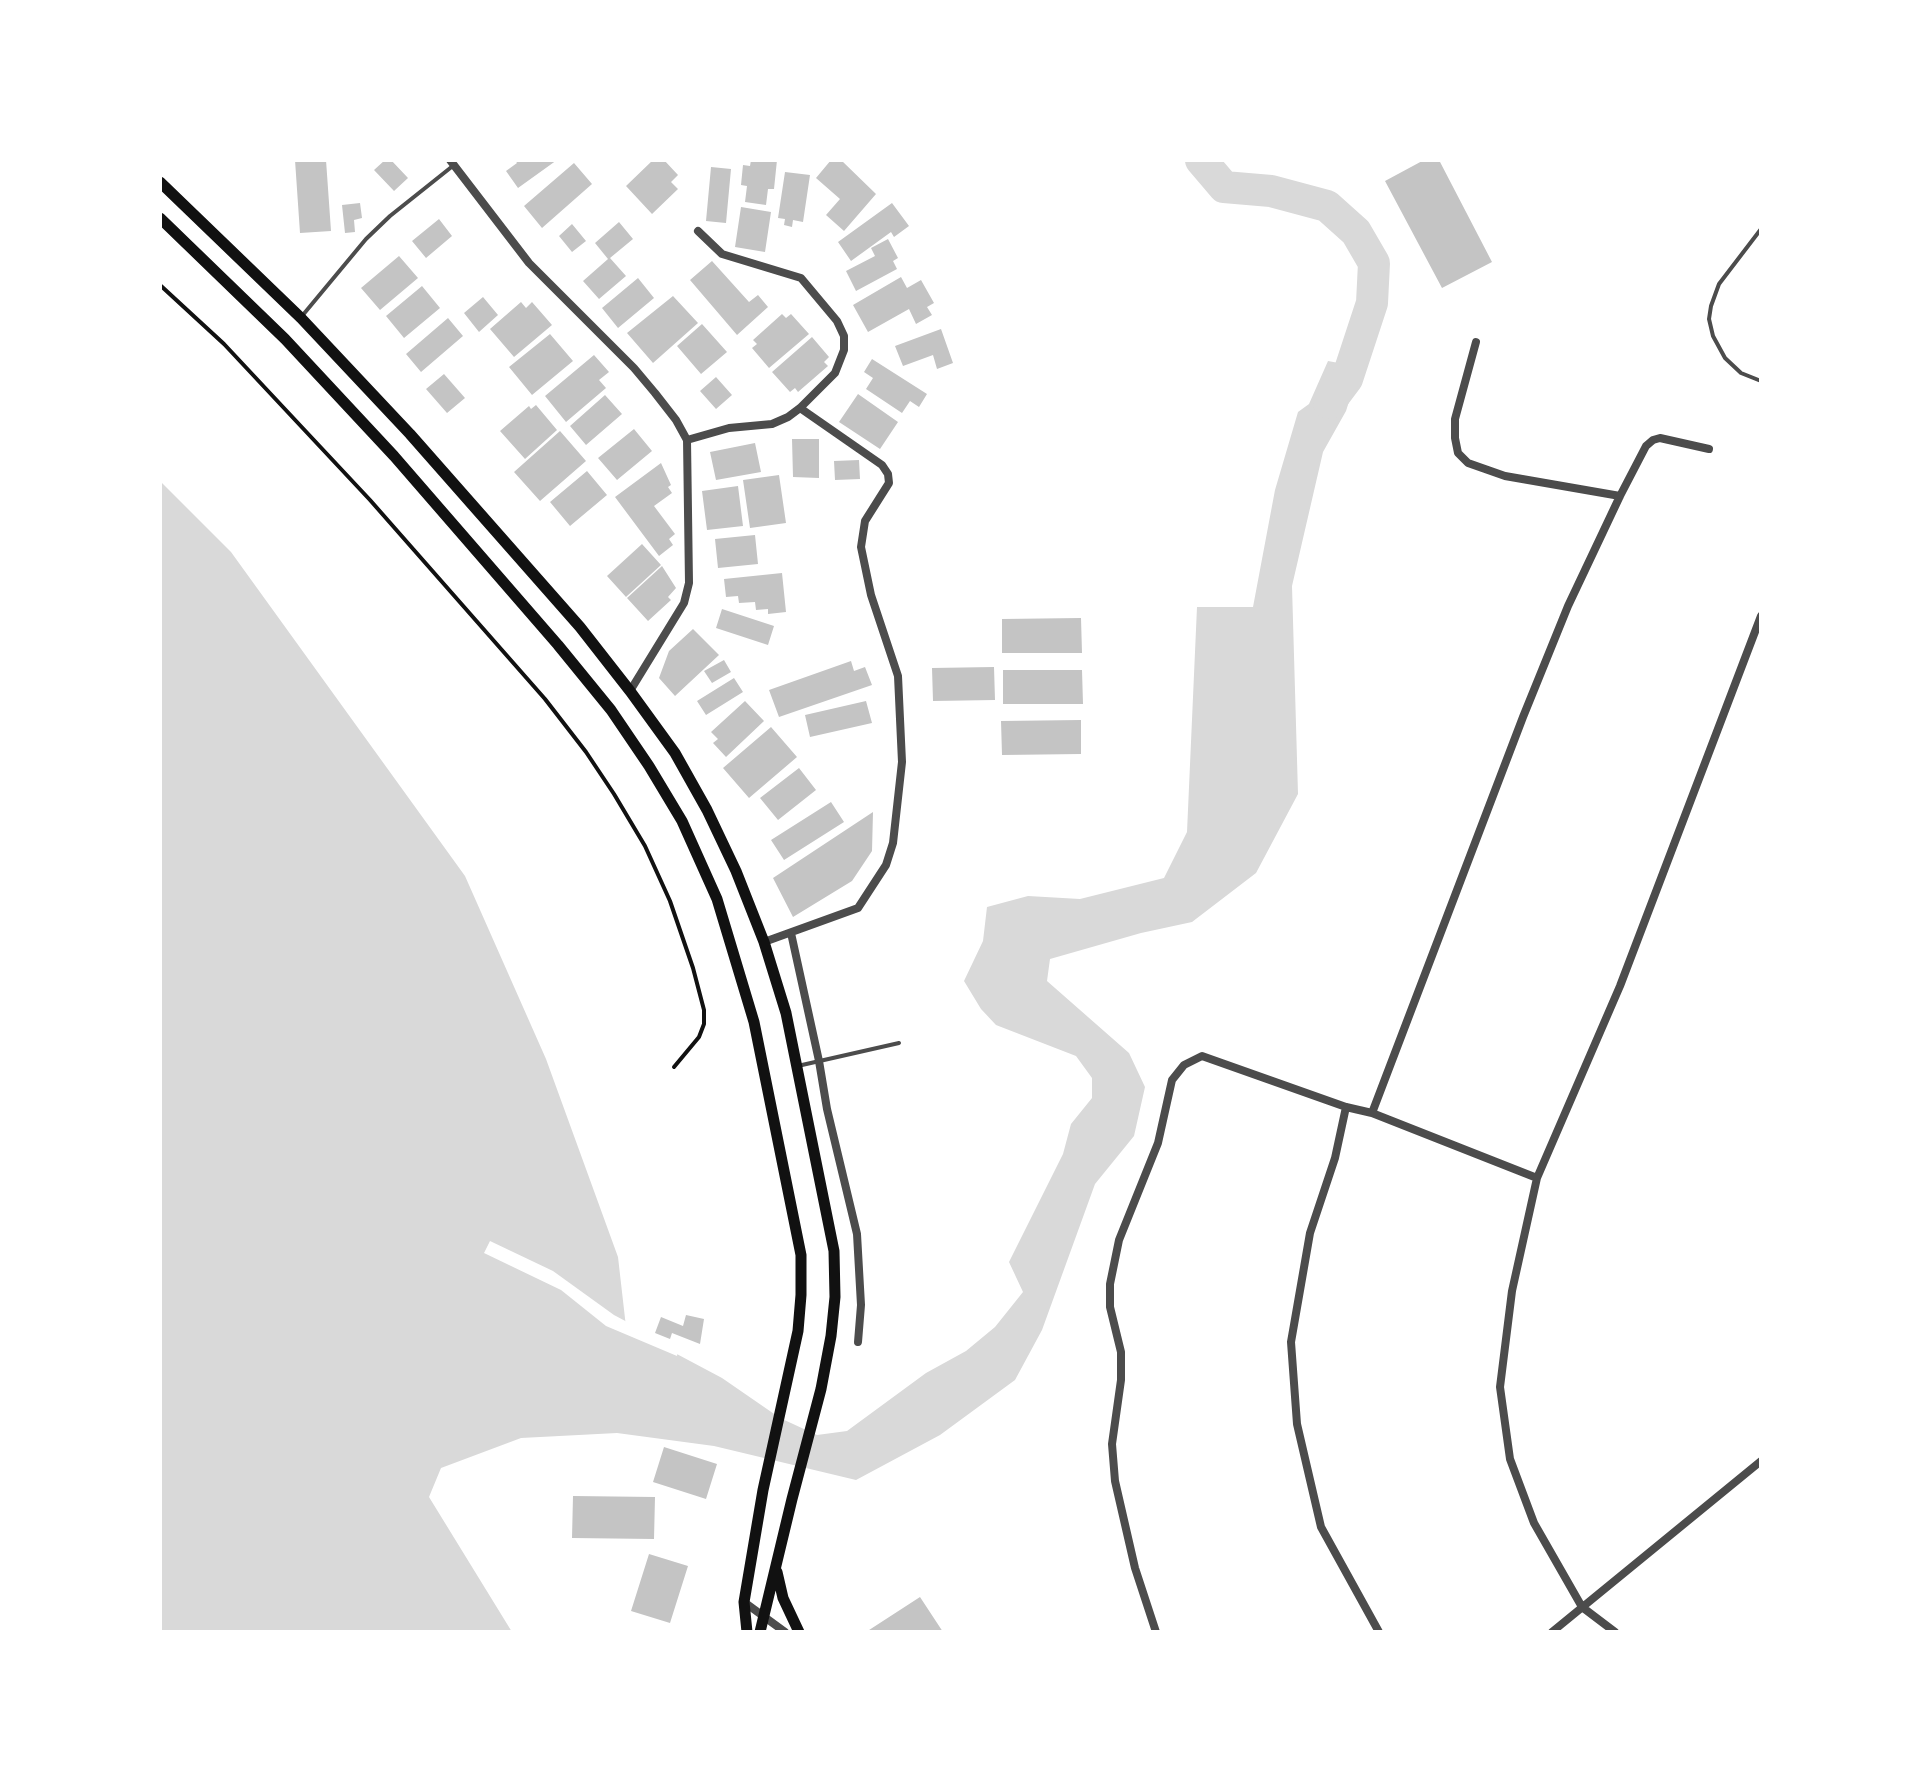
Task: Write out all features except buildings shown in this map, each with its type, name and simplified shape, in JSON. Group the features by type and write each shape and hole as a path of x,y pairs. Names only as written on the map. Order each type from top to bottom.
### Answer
{"main road":[{"path":"160,182 300,318 424,449 580,628 674,753 736,871 786,1013 834,1252 835,1297 821,1389 760,1632"},
{"path":"160,218 285,340 394,456 546,630 611,710 649,766 682,820 717,899 754,1022 801,1254 802,1295 788,1382 763,1490 744,1602 748,1632"},
{"path":"776,1568 783,1598 799,1632"}],"street":[{"path":"452,162 529,262 645,381 687,440 689,582 684,603 630,691"},
{"path":"687,440 729,428 772,424 800,408 835,373 844,336 801,278 722,254 698,231"},
{"path":"1476,342 1455,419 1458,453 1468,463 1505,476 1620,496"},
{"path":"764,942 858,908 878,880 893,843 902,762 898,676 860,546 865,521 889,483 888,474 882,464 800,408"},
{"path":"1372,1113 1523,716 1568,606 1620,496 1646,446 1654,440 1709,449"},
{"path":"1615,1632 1582,1607 1534,1523 1510,1459 1500,1387 1512,1291 1537,1178 1620,986 1761,616"},
{"path":"791,933 857,1234 861,1305 858,1342"},
{"path":"1156,1632 1135,1568 1115,1481 1112,1444 1121,1352 1110,1308 1110,1284 1119,1240 1158,1143 1172,1080 1184,1065 1202,1056 1346,1108 1372,1113 1537,1178"},
{"path":"1346,1108 1336,1158 1310,1233 1291,1342 1297,1424 1321,1527 1378,1632"},
{"path":"1552,1632 1761,1461"},
{"path":"744,1602 785,1632"}],"lane":[{"path":"300,318 366,239 452,162"},
{"path":"1761,230 1719,284 1709,319 1712,336 1725,358 1741,373 1761,381"},
{"path":"798,1066 899,1043"}],"path":[{"path":"160,285 224,344 370,500 545,699 596,766 645,846 694,968 704,1024 699,1037 674,1067"}],"shaded area":[{"path":"1328,361 1360,367 1346,411 1323,452 1292,586 1298,794 1256,873 1192,922 1050,959 1047,981 1129,1053 1145,1087 1134,1136 1095,1184 1042,1330 1015,1380 940,1435 856,1480 714,1446 617,1433 521,1438 441,1468 429,1497 512,1632 160,1632 160,481 231,552 465,876 546,1059 618,1257 626,1327 722,1378 780,1418 817,1435 847,1431 926,1373 966,1351 995,1327 1023,1292 1009,1262 1063,1154 1071,1124 1092,1098 1092,1078 1076,1056 996,1025 981,1009 964,981 983,941 987,907 1028,896 1080,899 1164,878 1187,832 1197,607 1253,607 1275,490 1298,412 1309,404"}],"pier":[{"path":"490,1241 553,1271 614,1315 678,1349 677,1356 606,1326 561,1290 484,1253"}],"waterway":[{"path":"1201,160 1224,187 1271,191 1327,206 1356,232 1374,263 1372,303 1347,379 1329,403"}]}
